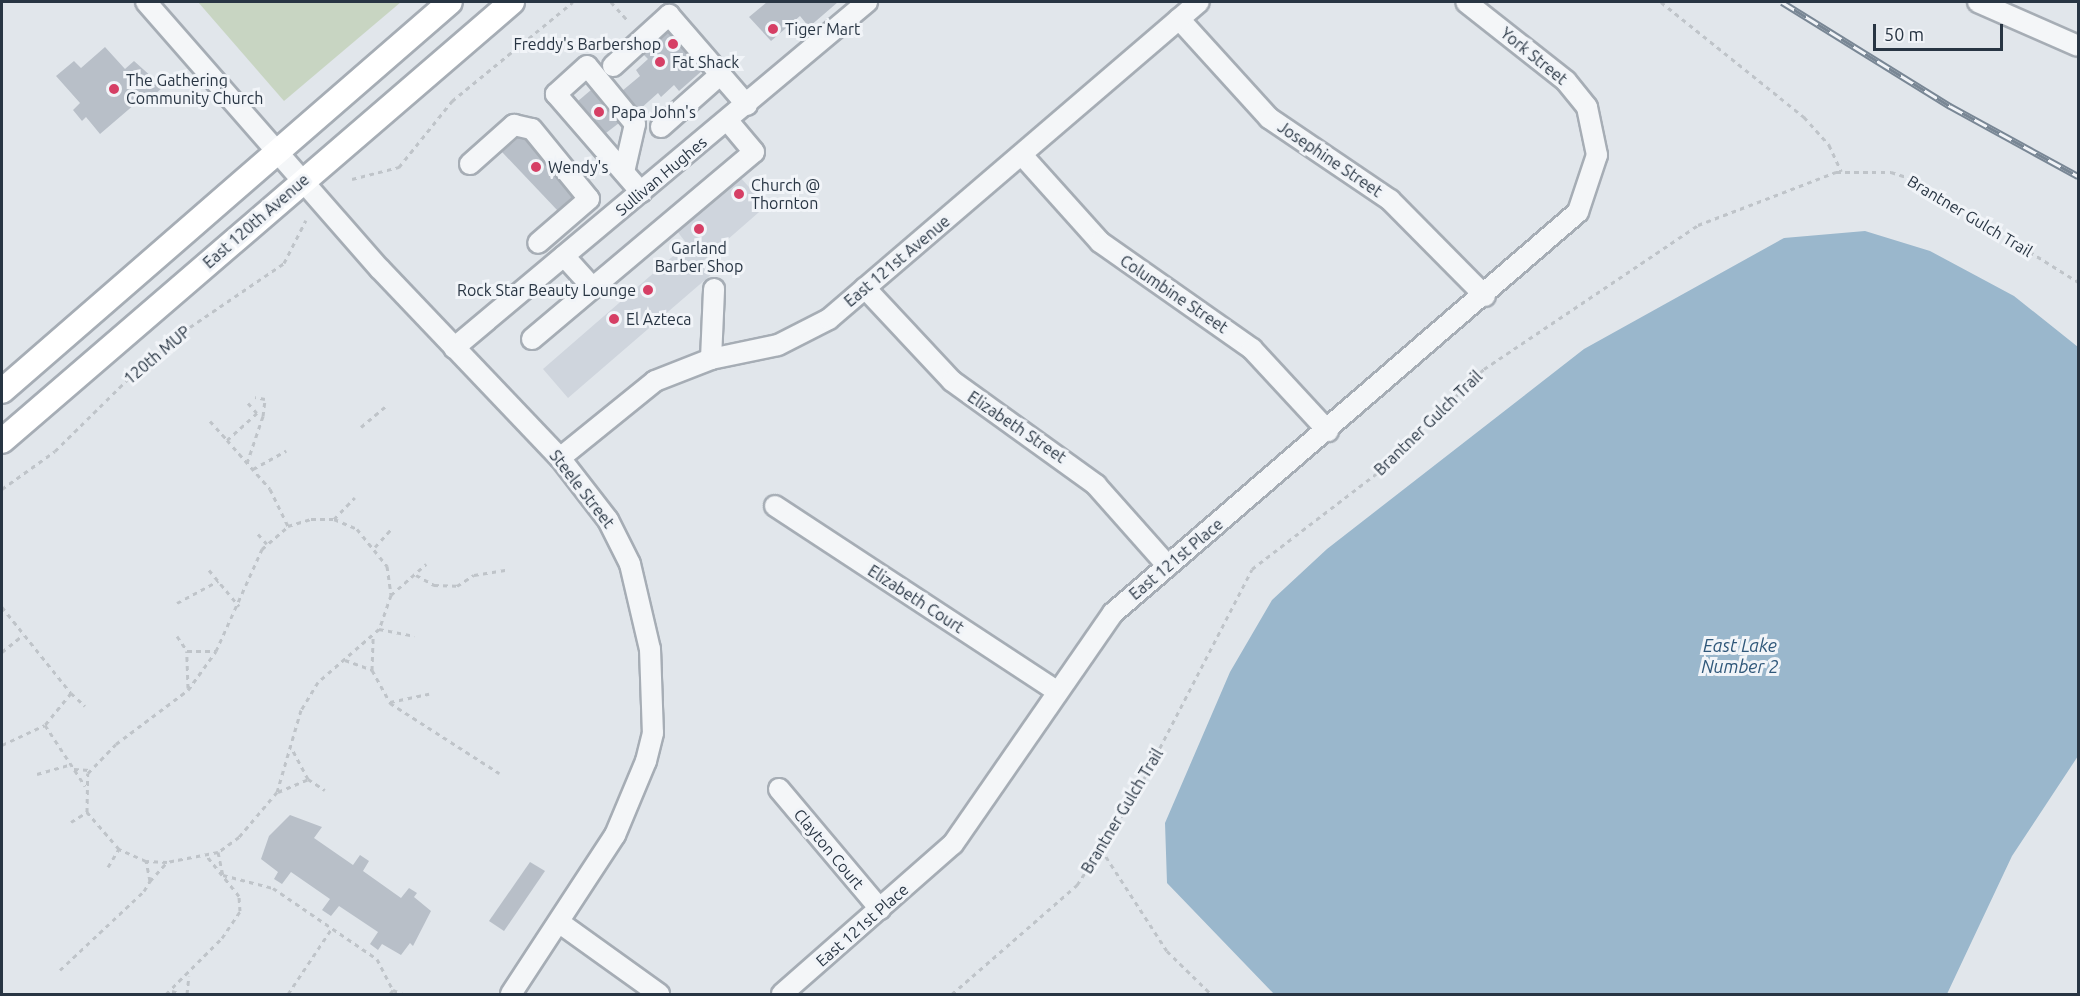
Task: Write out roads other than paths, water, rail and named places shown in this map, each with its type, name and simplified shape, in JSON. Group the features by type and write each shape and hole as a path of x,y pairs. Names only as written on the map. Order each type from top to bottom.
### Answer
{"main road":[{"path":"2,391 450,2"},
{"name":"East 120th Avenue","path":"2,441 512,2"}],"street":[{"path":"146,2 304,180"},
{"name":"Sullivan Hughes","path":"454,348 728,121 867,2"},
{"name":"East 121st Avenue","path":"560,458 639,390 711,359 796,338 865,288 1199,2"},
{"name":"York Street","path":"1466,2 1576,91 1592,120 1597,155"},
{"path":"1978,2 2079,46"},
{"path":"612,66 669,15 747,105"},
{"name":"Josephine Street","path":"1179,19 1269,118 1390,200 1485,296"},
{"path":"624,172 635,124 587,66 556,94 641,192"},
{"path":"661,127 721,74"},
{"path":"532,339 754,152 728,121"},
{"path":"470,164 514,125 532,129 589,199 537,243"},
{"name":"Columbine Street","path":"1022,155 1100,242 1252,350 1328,431"},
{"name":"East 121st Place","path":"782,994 953,844 1095,634 1168,566 1485,296 1578,212 1591,187 1597,155"},
{"name":"Steele Street","path":"304,180 454,348 560,458 608,520 630,564 650,649 653,733 639,784 615,835 560,924 512,994"},
{"path":"564,256 593,288"},
{"name":"Elizabeth Street","path":"865,288 952,381 1096,485 1168,566"},
{"path":"711,359 714,289"},
{"name":"Elizabeth Court","path":"775,506 1057,691"},
{"name":"Clayton Court","path":"779,789 880,909"},
{"path":"560,924 659,994"}],"water":[{"name":"East Lake Number 2","path":"1865,231 1930,251 2014,296 2078,347 2078,756 2012,856 1947,994 1274,994 1167,883 1165,823 1230,672 1272,600 1327,549 1584,349 1784,238"}],"railway":[{"path":"1782,2 1950,106 2078,176"}],"place":[{"name":"Tiger Mart","path":"773,29"},
{"name":"Freddy's Barbershop","path":"673,44"},
{"name":"Fat Shack","path":"660,62"},
{"name":"The Gathering Community Church","path":"114,89"},
{"name":"Papa John's","path":"599,112"},
{"name":"Wendy's","path":"536,167"},
{"name":"Church @ Thornton","path":"739,194"},
{"name":"Garland Barber Shop","path":"699,229"},
{"name":"Rock Star Beauty Lounge","path":"648,290"},
{"name":"El Azteca","path":"614,319"}]}
